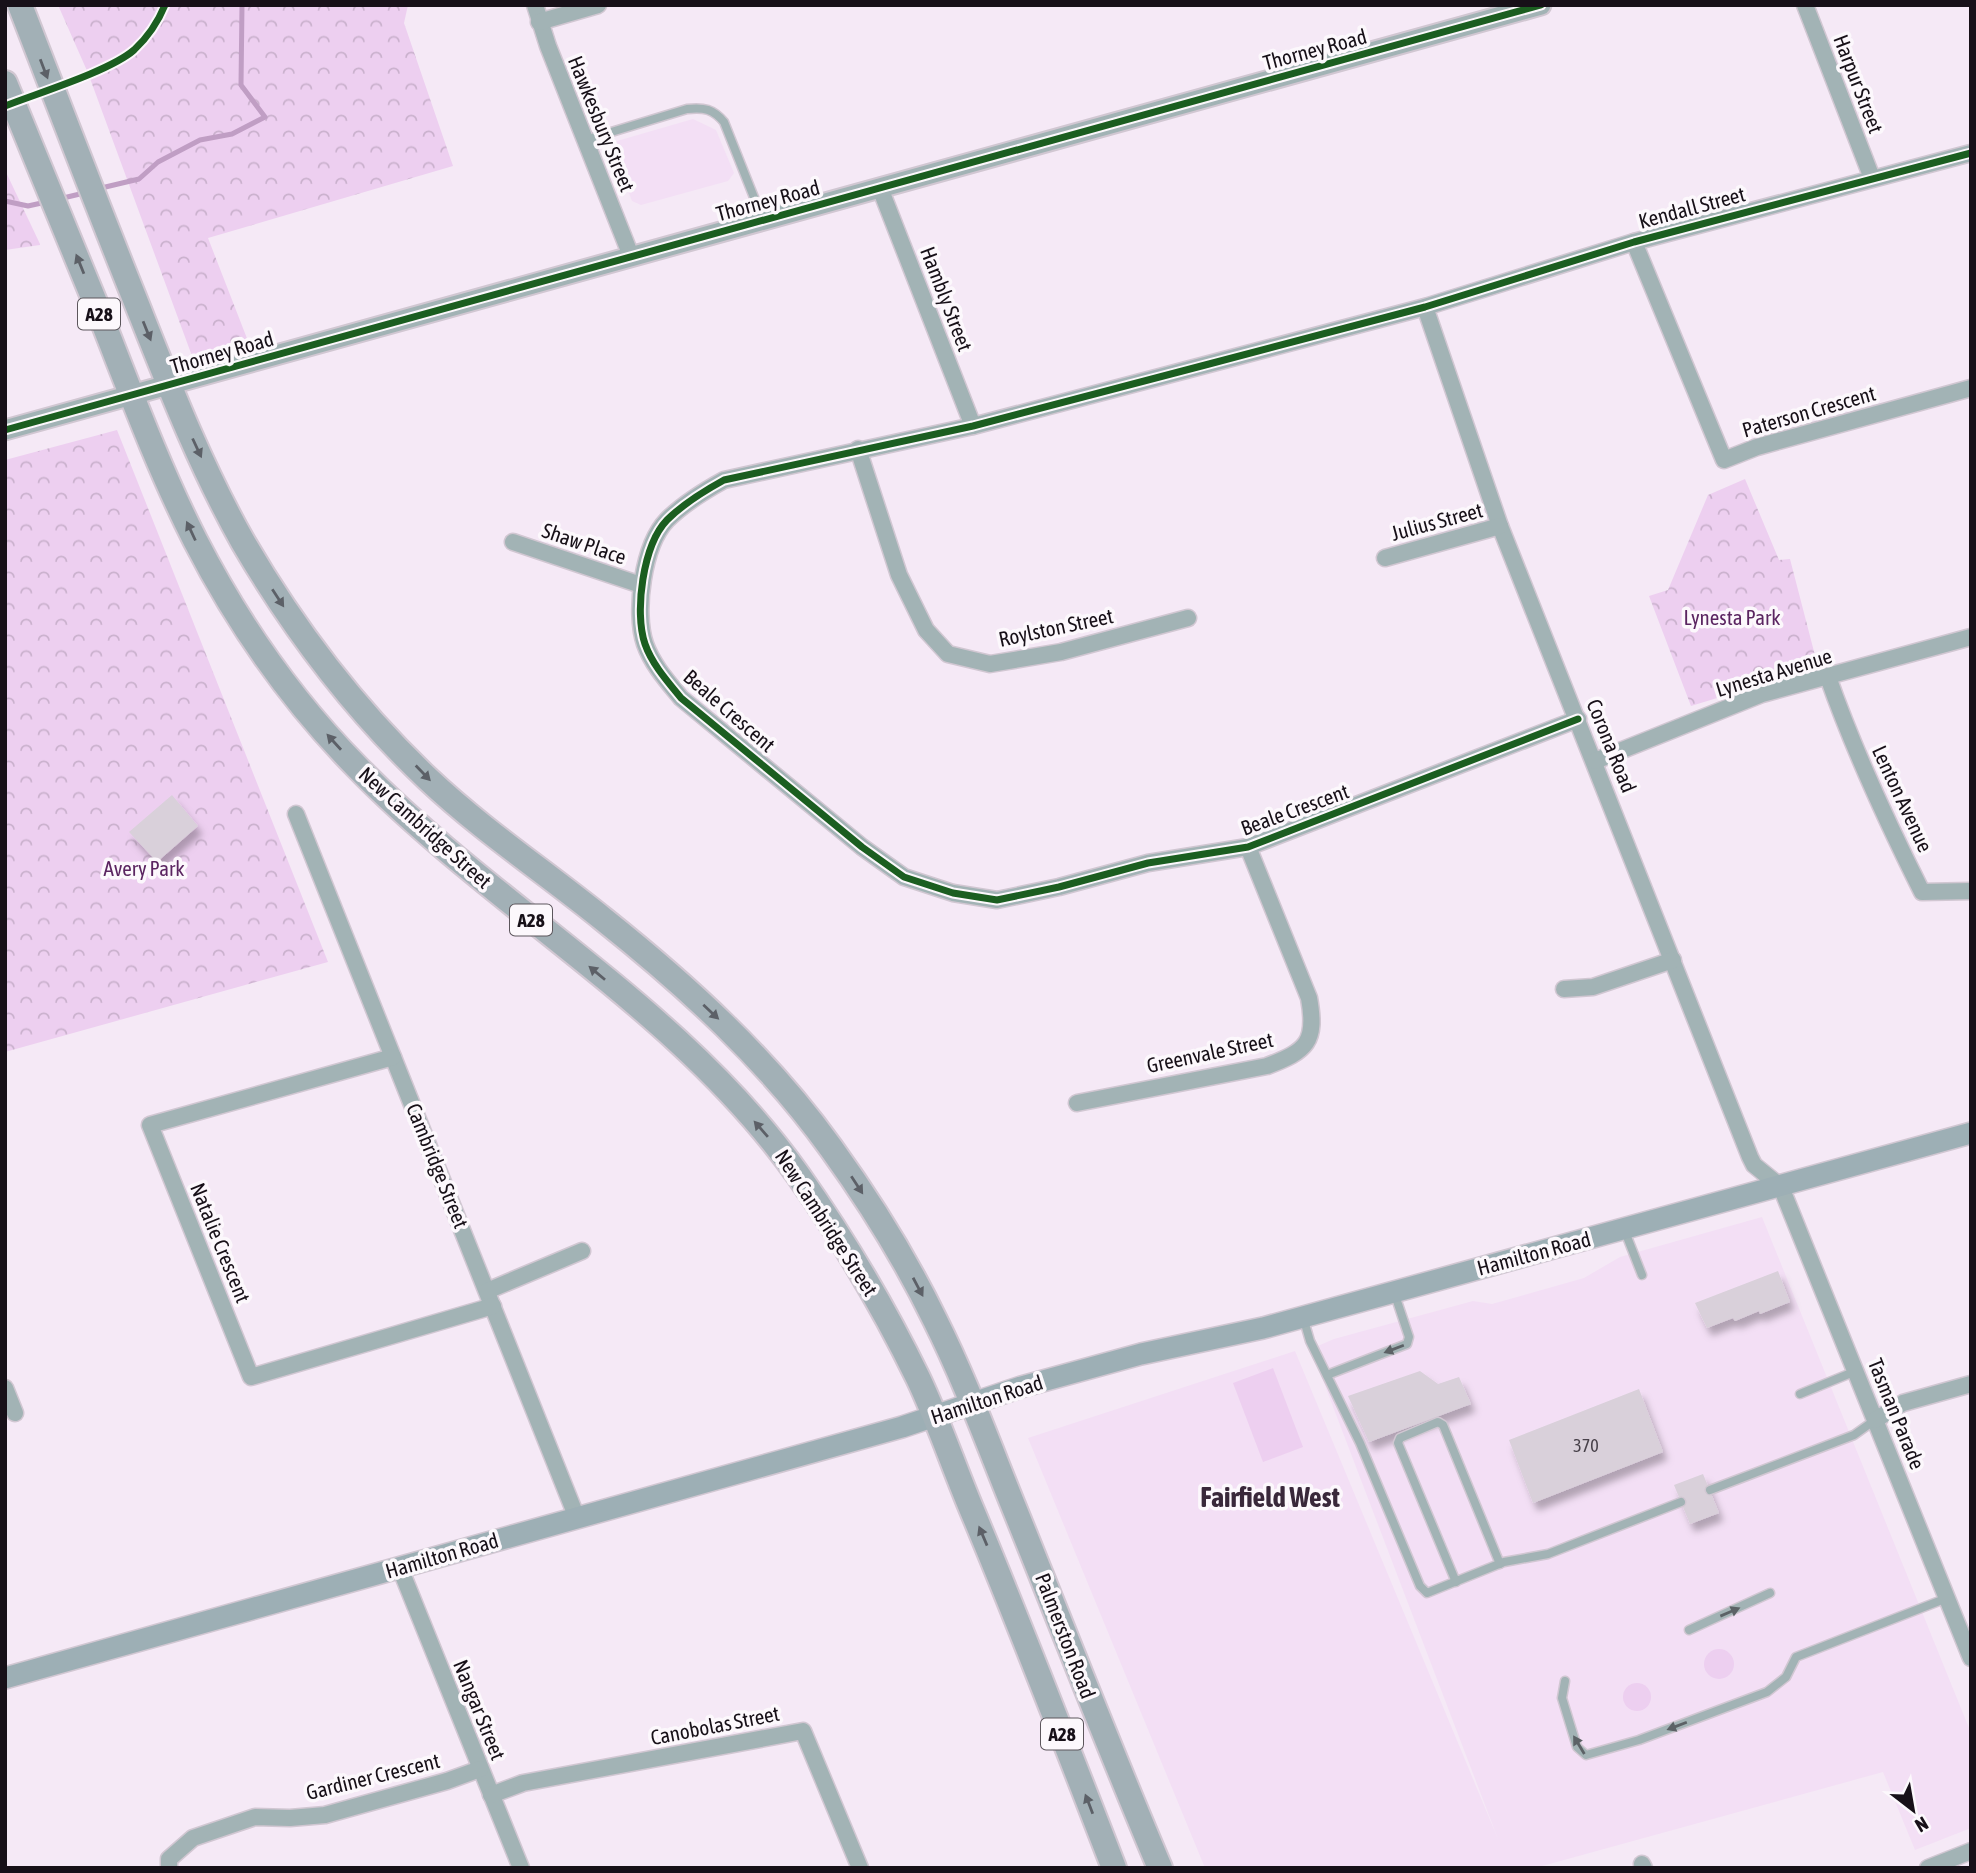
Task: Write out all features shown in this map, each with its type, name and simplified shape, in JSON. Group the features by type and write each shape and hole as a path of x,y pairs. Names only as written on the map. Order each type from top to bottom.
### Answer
{"highway":[{"name":"New Cambridge Street","path":"20,5 169,386 242,540 275,594 312,647 367,714 427,778 660,966 711,1012 778,1083 826,1140 884,1228 934,1318 972,1403"},
{"name":"New Cambridge Street","path":"5,83 132,396 195,539 238,616 291,691 355,765 403,813 447,853 593,969 677,1041 736,1100 779,1150 838,1236 880,1305 920,1382 934,1417"},
{"name":"Palmerston Road","path":"972,1403 1110,1751 1160,1868"},
{"name":"Palmerston Road","path":"934,1417 1010,1599 1114,1868"}],"main road":[{"name":"Hamilton Road","path":"5,1678 934,1417 1021,1387 1141,1354 1263,1328 1971,1133"}],"street":[{"name":"Hawkesbury Street","path":"535,5 539,22 631,256"},
{"path":"539,22 598,5"},
{"name":"Thorney Road","path":"5,430 1541,5"},
{"name":"Harpur Street","path":"1805,5 1872,178"},
{"name":"Kendall Street","path":"1425,307 1634,242 1971,153"},
{"name":"Hambly Street","path":"880,188 973,426"},
{"name":"Paterson Crescent","path":"1634,242 1724,460 1757,447 1971,388"},
{"name":"Beale Crescent","path":"1425,307 973,426 724,480 694,497 665,522 650,550 641,586 640,615 645,643 657,668 681,698 862,847 904,877 953,893 997,900 1059,887 1148,863 1248,847 1578,719"},
{"name":"Corona Road","path":"1425,307 1500,526 1750,1157 1754,1166 1781,1187"},
{"name":"Roylston Street","path":"858,449 899,575 926,630 948,654 990,664 1061,652 1188,618"},
{"name":"Julius Street","path":"1385,558 1500,526"},
{"name":"Shaw Place","path":"513,542 641,586"},
{"name":"Lynesta Avenue","path":"1595,761 1762,694 1971,637"},
{"name":"Lenton Avenue","path":"1828,677 1883,813 1922,892 1971,891"},
{"name":"Cambridge Street","path":"296,814 577,1518"},
{"name":"Greenvale Street","path":"1077,1103 1267,1066 1291,1056 1307,1043 1314,1023 1309,998 1248,847"},
{"path":"1564,989 1593,987 1673,960"},
{"name":"Natalie Crescent","path":"393,1057 150,1125 251,1377 493,1306"},
{"name":"Tasman Parade","path":"1781,1187 1969,1649"},
{"path":"486,1291 582,1251"},
{"path":"1875,1420 1903,1403 1971,1384"},
{"path":"5,1388 15,1413"},
{"name":"Nangar Street","path":"400,1568 521,1868"},
{"name":"Canobolas Street","path":"491,1795 523,1783 803,1731 860,1868"},
{"name":"Gardiner Crescent","path":"169,1868 169,1859 193,1839 255,1817 326,1815 480,1769"},
{"path":"1928,1868 1971,1850"}],"lane":[{"path":"585,140 687,110 697,108 713,111 724,122 763,220"},
{"path":"1624,1229 1642,1275"},
{"path":"1327,1375 1407,1344 1409,1337 1394,1292"},
{"path":"1303,1317 1310,1341 1360,1443 1420,1586 1427,1593 1514,1559 1548,1554 1681,1502"},
{"path":"1800,1394 1856,1371"},
{"path":"1710,1490 1853,1435 1875,1420"},
{"path":"1455,1582 1398,1443 1400,1438 1438,1422 1443,1425 1500,1564"},
{"path":"1689,1630 1770,1593"},
{"path":"1565,1681 1562,1698 1577,1747 1586,1755 1639,1740 1767,1692 1786,1677 1796,1657 1947,1598"}],"shaded area":[{"path":"693,119 716,130 734,173 728,181 641,205 632,201 612,149 617,141"},
{"path":"1762,1217 1971,1733 1971,1828 1915,1850 1883,1772 1535,1868 1205,1868 1028,1438 1295,1351 1498,1839 1311,1349 1334,1339 1473,1301 1492,1304 1584,1278 1620,1257"}],"green space":[{"path":"58,5 408,5 404,23 453,166 208,238 248,341 192,356 88,73"},
{"path":"5,170 40,244 40,245 5,250"},
{"name":"Avery Park","path":"117,430 328,962 5,1052 5,460"},
{"name":"Lynesta Park","path":"1745,479 1779,560 1790,559 1818,667 1691,706 1649,596 1668,590 1708,495"},
{"path":"1273,1368 1303,1447 1263,1462 1233,1383"},
{"path":"1719,1649 1730,1653 1734,1664 1730,1675 1719,1679 1708,1675 1704,1664 1708,1653"},
{"path":"1637,1683 1647,1687 1651,1697 1647,1707 1637,1711 1627,1707 1623,1697 1627,1687"}],"building":[{"path":"172,795 198,826 157,862 129,832"},
{"path":"1778,1271 1790,1302 1760,1314 1759,1311 1707,1328 1695,1303"},
{"path":"1420,1371 1438,1384 1459,1377 1471,1404 1369,1442 1348,1396"},
{"path":"1639,1389 1663,1452 1533,1503 1509,1440"},
{"path":"1703,1474 1719,1513 1690,1524 1674,1485"}],"waterway":[{"path":"97,189 139,179 158,162 200,140 232,134 265,117 241,85 242,5"},
{"path":"59,199 84,193"},
{"path":"5,201 28,206 46,202"}],"cycle path":[{"path":"5,106 91,74 123,58 148,35 165,5"},
{"path":"5,430 1541,5"},
{"path":"1578,719 1248,847 1148,863 1059,887 997,900 953,893 904,877 862,847 681,698 665,679 645,644 640,615 643,579 652,545 667,520 694,498 724,480 973,426 1425,307 1634,242 1971,153"}],"district":[{"name":"Fairfield West","path":"1270,1497"}]}
